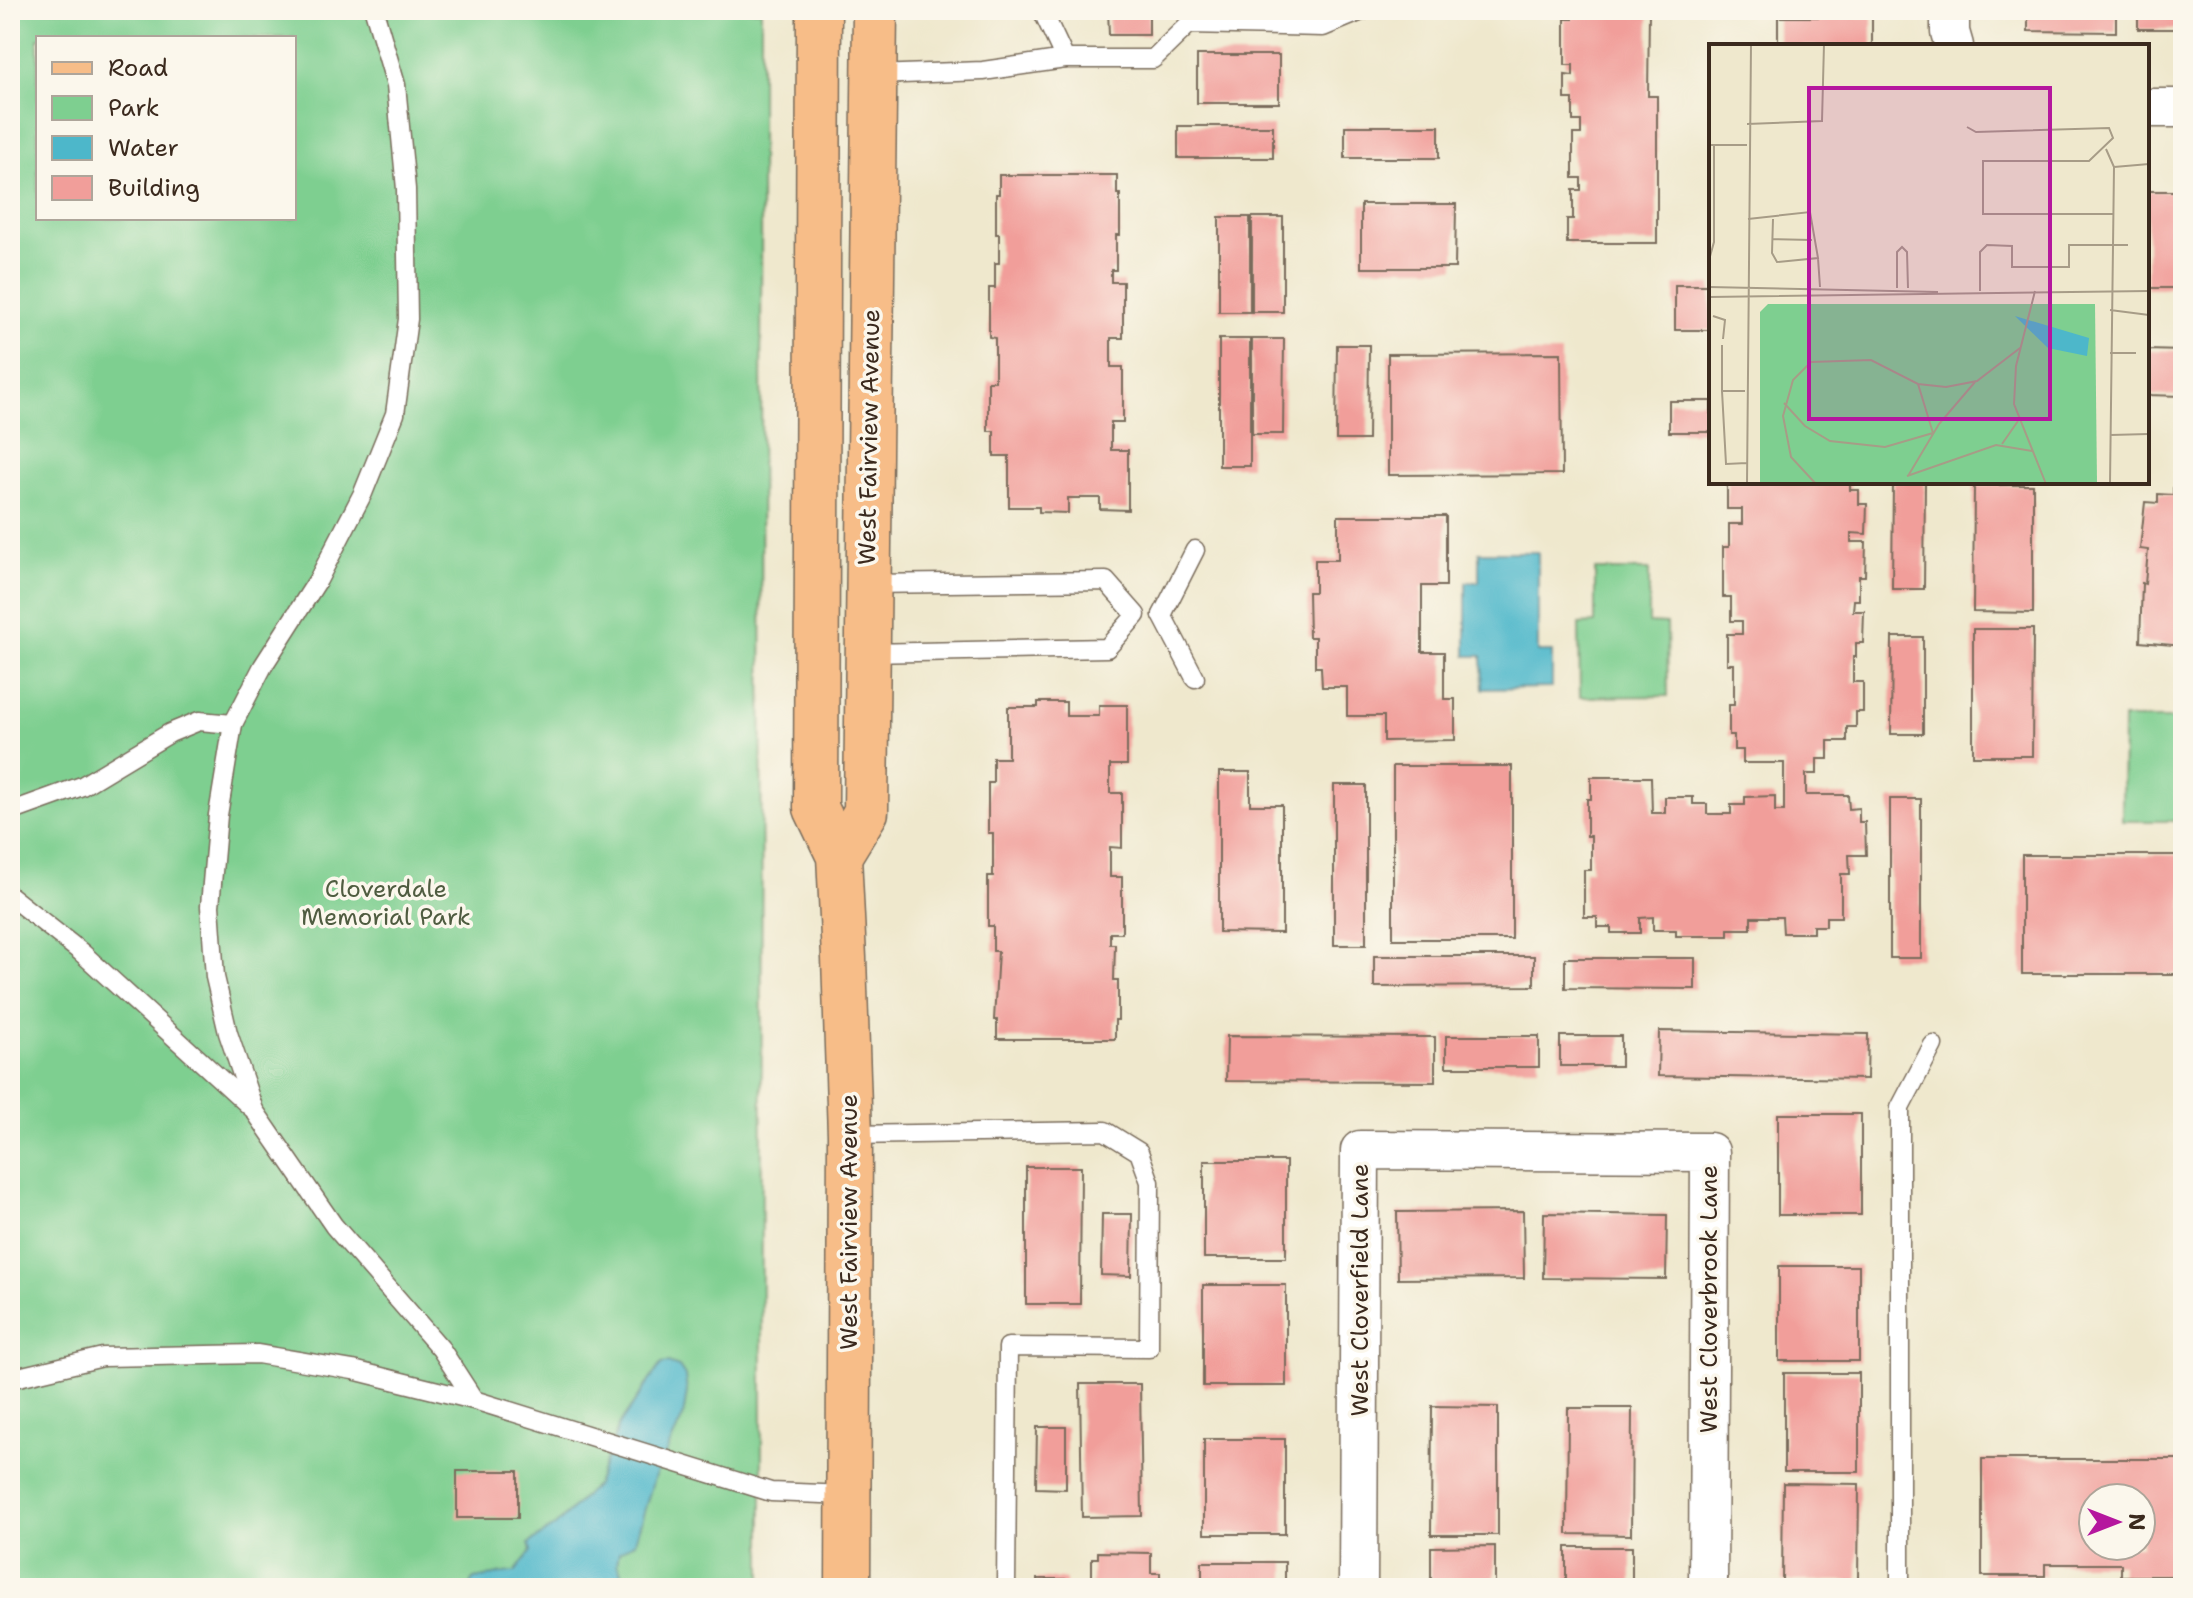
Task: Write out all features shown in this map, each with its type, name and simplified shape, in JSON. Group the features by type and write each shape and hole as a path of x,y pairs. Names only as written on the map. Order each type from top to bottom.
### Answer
{"main road":[{"name":"West Fairview Avenue","path":"819,10 816,808 839,856 850,1135 848,1588"},
{"name":"West Fairview Avenue","path":"839,856 866,812 875,10"}],"street":[{"path":"1950,10 1953,44"},
{"path":"2149,108 2183,108"},
{"name":"West Cloverfield Lane","path":"1358,1588 1360,1150 1519,1151"},
{"name":"West Cloverbrook Lane","path":"1519,1151 1710,1152 1708,1588"}],"lane":[{"path":"254,1110 228,1033 215,977 210,906 218,815 233,724 263,666 318,580 363,493 395,414 408,319 406,189 396,85 374,10"},
{"path":"1042,10 1065,59"},
{"path":"875,75 983,71 1065,59 1153,59 1189,17 1323,27 1364,10"},
{"path":"1162,615 1195,550"},
{"path":"867,584 1106,581 1136,615 1162,615"},
{"path":"868,653 1107,648 1136,615"},
{"path":"1162,615 1195,678"},
{"path":"10,812 82,786 170,733 199,721 233,724"},
{"path":"10,896 81,952 254,1110 334,1226 441,1349 474,1400"},
{"path":"1900,1588 1900,1108 1933,1045"},
{"path":"850,1135 1105,1131 1139,1152 1150,1182 1149,1348 1008,1347 1006,1588"},
{"path":"10,1379 103,1357 258,1354 353,1370 474,1400 771,1492 848,1495"}],"green space":[{"name":"Cloverdale Memorial Park","path":"10,10 761,10 762,1588 10,1588"},
{"path":"1595,570 1649,570 1649,623 1667,624 1668,696 1580,697 1579,624 1595,623"},
{"path":"2123,719 2183,719 2183,821 2122,821"}],"water":[{"path":"1479,552 1538,552 1538,652 1552,652 1552,688 1483,689 1482,656 1466,656 1466,582 1479,582"},
{"path":"661,1364 679,1367 685,1376 687,1392 683,1417 654,1478 635,1542 619,1552 617,1564 624,1577 621,1588 469,1588 474,1579 515,1572 531,1551 529,1544 556,1525 596,1485 619,1425"}],"building":[{"path":"1108,10 1149,10 1149,35 1109,35"},
{"path":"1573,10 1649,10 1648,96 1657,96 1657,243 1567,243 1567,219 1573,219 1573,190 1581,190 1581,178 1573,178 1573,134 1581,134 1581,121 1573,121 1573,99 1565,99 1565,75 1573,76 1573,65 1565,65 1565,19 1573,19"},
{"path":"2028,10 2116,10 2116,32 2028,31"},
{"path":"2138,10 2183,10 2183,29 2138,29"},
{"path":"1778,17 1872,17 1872,44 1778,44"},
{"path":"1197,55 1279,55 1279,103 1197,103"},
{"path":"1178,126 1273,126 1273,158 1178,158"},
{"path":"1345,126 1439,126 1439,158 1345,158"},
{"path":"999,175 1117,175 1120,235 1116,235 1116,270 1111,270 1111,282 1123,282 1123,338 1111,338 1111,367 1123,367 1123,422 1111,422 1111,450 1128,450 1128,510 1100,509 1100,498 1068,498 1068,513 1039,512 1039,507 1009,507 1009,456 994,456 994,431 988,431 988,381 995,381 995,338 989,337 989,288 995,288 995,263 999,263 996,194 999,194"},
{"path":"2149,191 2177,191 2177,209 2183,209 2183,288 2149,288"},
{"path":"1361,204 1456,204 1455,268 1361,268"},
{"path":"1219,217 1250,217 1250,312 1219,312"},
{"path":"1252,217 1283,217 1283,312 1252,312"},
{"path":"1675,285 1709,285 1709,330 1675,330"},
{"path":"1219,339 1250,339 1250,466 1219,466"},
{"path":"1252,339 1284,339 1283,434 1252,434"},
{"path":"1337,345 1369,345 1368,440 1336,440"},
{"path":"2149,350 2183,351 2183,396 2149,395"},
{"path":"1561,353 1562,474 1388,475 1388,354"},
{"path":"1669,401 1709,401 1709,432 1669,432"},
{"path":"1727,484 1850,484 1850,490 1859,490 1859,504 1867,504 1866,534 1851,533 1851,542 1866,542 1865,576 1859,576 1859,600 1854,600 1853,611 1864,611 1863,643 1856,643 1856,657 1853,657 1853,682 1863,682 1863,712 1856,712 1856,727 1847,727 1847,741 1828,741 1828,759 1817,759 1817,774 1806,774 1806,795 1848,795 1849,809 1859,808 1859,822 1865,822 1866,855 1849,855 1850,874 1841,874 1841,917 1826,917 1826,926 1813,926 1813,933 1783,933 1782,917 1751,917 1751,929 1728,929 1728,936 1676,936 1676,930 1653,930 1653,917 1640,918 1640,933 1611,933 1611,927 1597,927 1597,917 1584,917 1584,870 1591,870 1587,799 1591,799 1591,777 1651,777 1652,813 1665,813 1665,797 1693,797 1693,804 1707,804 1707,814 1731,814 1731,805 1745,805 1745,797 1775,796 1775,811 1784,811 1784,763 1743,763 1743,750 1734,750 1734,735 1729,735 1729,705 1734,705 1734,664 1727,664 1727,634 1742,634 1742,621 1731,621 1731,597 1723,597 1723,547 1729,547 1729,524 1742,524 1742,509 1727,509"},
{"path":"1893,484 1925,484 1924,589 1892,589"},
{"path":"1974,485 2033,485 2033,613 1973,612"},
{"path":"2173,488 2183,489 2183,646 2140,642 2142,583 2145,584 2148,550 2140,549 2145,502 2158,503 2158,494 2173,495"},
{"path":"1338,516 1446,516 1446,586 1422,586 1422,652 1444,652 1444,699 1455,699 1455,740 1384,741 1384,716 1347,716 1347,687 1322,687 1321,667 1315,667 1315,637 1309,637 1308,592 1315,592 1315,560 1338,560"},
{"path":"1973,629 2033,629 2032,756 1973,756"},
{"path":"1892,637 1923,637 1923,734 1891,734"},
{"path":"1038,702 1066,702 1066,716 1099,716 1099,705 1127,705 1127,765 1110,765 1110,793 1122,793 1122,848 1110,847 1110,877 1122,877 1122,933 1110,933 1110,944 1115,944 1114,980 1118,980 1115,1039 997,1039 997,1020 994,1020 998,951 993,951 993,926 988,926 988,876 993,876 993,833 988,833 988,783 993,783 993,758 1008,758 1008,707 1038,707"},
{"path":"1393,766 1512,766 1512,939 1393,939"},
{"path":"1219,772 1250,772 1250,805 1282,805 1282,933 1219,932"},
{"path":"1334,785 1366,785 1366,945 1334,945"},
{"path":"1890,799 1921,799 1921,958 1890,958"},
{"path":"2022,855 2183,855 2183,974 2022,974"},
{"path":"1374,956 1534,956 1534,986 1374,987"},
{"path":"1565,958 1695,958 1695,989 1565,988"},
{"path":"1659,1031 1868,1034 1867,1079 1658,1076"},
{"path":"1227,1036 1435,1037 1435,1082 1226,1081"},
{"path":"1446,1036 1539,1036 1539,1067 1446,1067"},
{"path":"1560,1036 1621,1036 1621,1066 1560,1066"},
{"path":"1778,1114 1861,1114 1861,1215 1778,1215"},
{"path":"1204,1161 1286,1161 1286,1258 1204,1258"},
{"path":"1026,1167 1081,1167 1080,1304 1026,1304"},
{"path":"1523,1211 1524,1278 1398,1279 1397,1212"},
{"path":"1544,1213 1667,1215 1666,1279 1543,1278"},
{"path":"1102,1214 1132,1214 1131,1276 1101,1275"},
{"path":"1779,1266 1859,1266 1859,1361 1779,1361"},
{"path":"1203,1285 1286,1285 1286,1386 1203,1386"},
{"path":"1784,1373 1859,1373 1859,1472 1784,1472"},
{"path":"1080,1384 1140,1384 1142,1516 1082,1517"},
{"path":"1432,1406 1498,1407 1498,1535 1431,1535"},
{"path":"1568,1408 1632,1408 1631,1535 1567,1534"},
{"path":"1037,1427 1066,1427 1066,1489 1036,1488"},
{"path":"1204,1439 1285,1439 1285,1534 1204,1534"},
{"path":"1982,1459 2182,1459 2182,1576 2121,1576 2121,1564 2045,1564 2045,1576 1982,1576"},
{"path":"457,1471 518,1471 518,1518 457,1518"},
{"path":"1783,1483 1859,1484 1858,1581 1782,1581"},
{"path":"1495,1546 1495,1588 1431,1588 1431,1547"},
{"path":"1566,1547 1632,1547 1632,1588 1566,1588"},
{"path":"1098,1552 1151,1553 1151,1573 1160,1573 1160,1588 1092,1588 1092,1558 1098,1558"},
{"path":"1202,1562 1285,1562 1285,1588 1202,1588"},
{"path":"1037,1579 1066,1579 1066,1588 1037,1588"}]}
